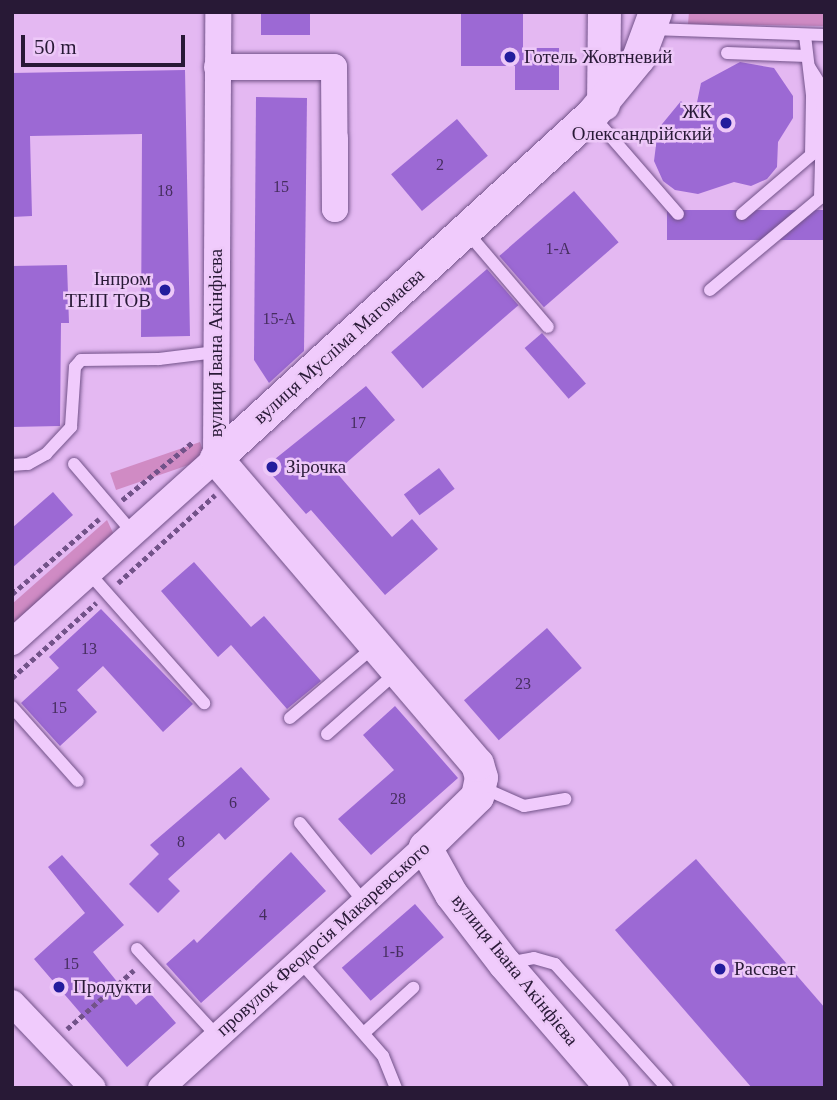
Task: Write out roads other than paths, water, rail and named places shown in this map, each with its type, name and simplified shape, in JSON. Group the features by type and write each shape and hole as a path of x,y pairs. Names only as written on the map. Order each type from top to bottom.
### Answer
{"street":[{"name":"вулиця Івана Акінфієва","path":"218,12 216,352 225,468"},
{"path":"597,109 604,12"},
{"name":"вулиця Мусліма Магомаєва","path":"12,642 134,533 225,468 466,231 597,109 638,58 653,21"},
{"path":"217,66 334,67 335,209 335,138"},
{"path":"225,468 469,753 481,777 481,787"},
{"name":"провулок Феодосія Макаревського","path":"161,1088 298,959 425,847 471,802 481,787"},
{"name":"вулиця Івана Акінфієва","path":"425,847 452,894 504,963 612,1088"},
{"path":"12,1003 93,1088"}],"lane":[{"path":"653,21 825,35"},
{"path":"742,214 811,155 805,34"},
{"path":"727,53 808,62"},
{"path":"710,290 820,198 823,89 808,62"},
{"path":"597,109 678,214"},
{"path":"466,231 548,327"},
{"path":"12,465 28,464 46,454 71,427 75,367 81,360 159,359 216,352"},
{"path":"74,464 134,533"},
{"path":"89,573 204,703"},
{"path":"290,718 376,645"},
{"path":"327,734 399,671"},
{"path":"12,707 78,781"},
{"path":"481,787 524,806 565,799"},
{"path":"300,823 364,902"},
{"path":"137,949 216,1036"},
{"path":"504,963 534,958 555,964 667,1088"},
{"path":"298,959 383,1056 396,1088"},
{"path":"364,1033 412,988"}],"place":[{"name":"Готель Жовтневий","path":"510,57"},
{"name":"ЖК Олександрійский","path":"726,123"},
{"name":"Інпром ТЕІП ТОВ","path":"165,290"},
{"name":"Зірочка","path":"272,467"},
{"name":"Рассвет","path":"720,969"},
{"name":"Продукти","path":"59,987"}]}
